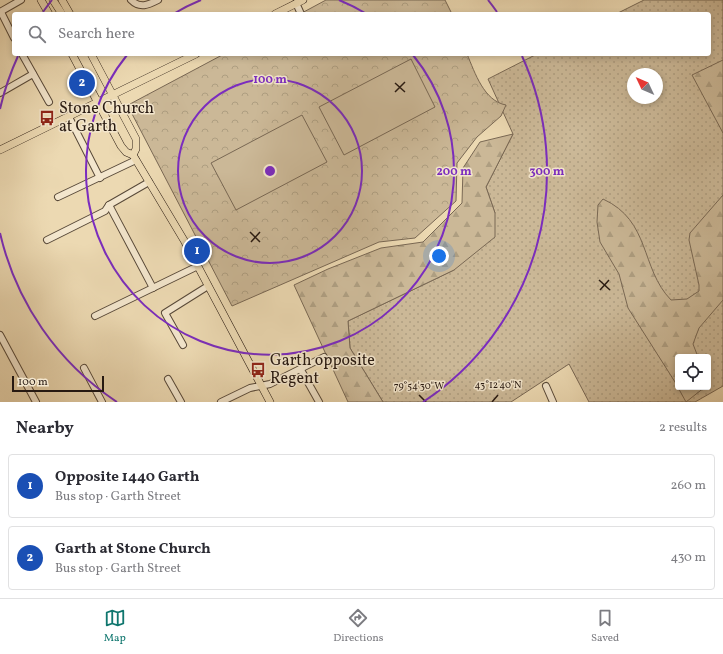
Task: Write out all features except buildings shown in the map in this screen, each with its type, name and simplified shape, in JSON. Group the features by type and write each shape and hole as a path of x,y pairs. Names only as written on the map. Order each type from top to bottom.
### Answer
{"main road":[{"path":"41,0 48,12"},
{"path":"53,0 61,12"},
{"path":"62,0 69,12"},
{"path":"279,12 299,2"},
{"path":"73,56 121,146 126,152 134,157 198,266 270,402"},
{"path":"93,56 136,139 134,157"},
{"path":"0,150 114,96 192,56"}],"street":[{"path":"12,34 0,12 21,0"},
{"path":"131,0 135,4 141,6 158,0"},
{"path":"299,2 301,12"},
{"path":"23,56 48,102"},
{"path":"0,93 33,74"},
{"path":"69,117 100,178"},
{"path":"58,197 100,178 134,157"},
{"path":"47,240 105,211 109,204 149,182"},
{"path":"109,204 153,288"},
{"path":"95,316 198,266"},
{"path":"183,346 166,313 208,286"},
{"path":"0,335 36,402"},
{"path":"221,402 250,388 270,384 301,370 324,357"},
{"path":"84,368 102,402"},
{"path":"301,370 319,402"},
{"path":"168,379 181,402"},
{"path":"546,386 549,395 554,402"},
{"path":"547,402 549,395"}],"green space":[{"path":"326,0 445,0 451,12 304,12"},
{"path":"644,0 723,0 723,386 695,402 589,402 569,364 511,402 383,402 350,348 348,321 454,270 495,213 486,187 513,134 488,79 533,56 711,56 711,12 620,12"},
{"path":"220,56 468,56 481,85 486,92 498,102 506,105 501,116 477,137 457,163 456,201 415,238 379,242 232,306 130,110 130,104"},
{"path":"411,59 435,107 344,155 319,107"},
{"path":"723,60 723,133 692,75"},
{"path":"302,115 327,162 236,210 211,163"},
{"path":"513,134 486,187 495,213 495,237 454,270 348,321 350,348 383,402 348,402 294,285 328,269 381,248 423,242 462,203 463,168 480,142"},
{"path":"723,195 723,300 699,328 693,344 697,354 675,354 675,382 628,308 619,274 600,242 597,222 598,205 603,199 618,208 630,220 637,232 654,274 661,287 671,300 687,299 699,291 689,240 690,233"},
{"path":"679,390 701,390 686,402"}],"place":[{"name":"Garth at Stone Church","path":"82,83"},
{"name":"Stone Church at Garth","path":"47,118"},
{"name":"Opposite 1440 Garth","path":"197,251"},
{"name":"Garth opposite Regent","path":"258,370"}]}
